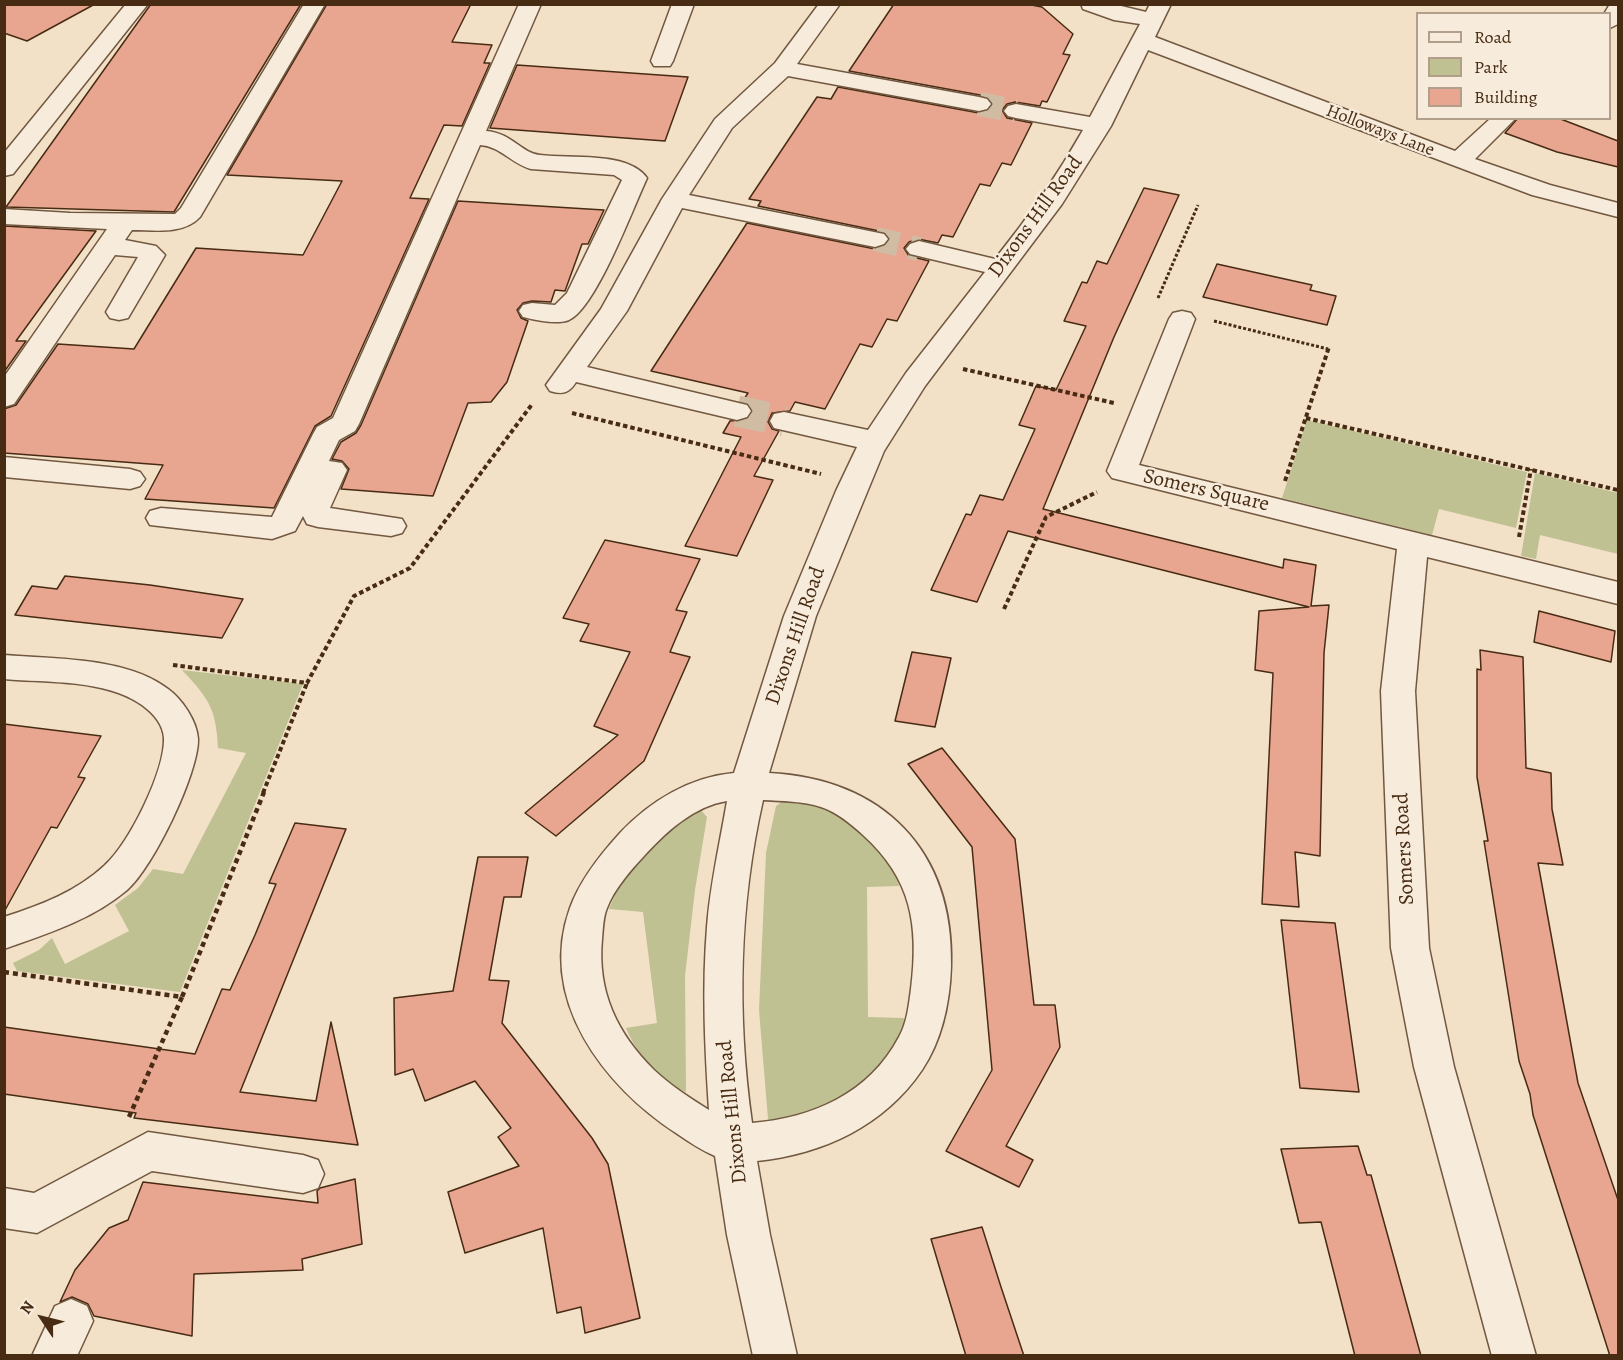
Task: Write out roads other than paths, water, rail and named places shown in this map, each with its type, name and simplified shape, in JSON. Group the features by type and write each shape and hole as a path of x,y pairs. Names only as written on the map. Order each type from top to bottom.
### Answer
{"street":[{"path":"4,169 138,4"},
{"path":"4,216 70,221 126,220 168,223 183,220 191,212 315,4"},
{"path":"161,518 272,529 284,524 327,434 345,424 530,4"},
{"path":"662,61 684,4"},
{"path":"737,411 565,378 614,311 674,199 723,124 783,68 830,4"},
{"name":"Holloways Lane","path":"1091,4 1122,15 1153,22 1459,161 1541,190 1618,210"},
{"name":"Dixons Hill Road","path":"776,1356 757,1281 732,1144 724,1029 725,946 732,867 748,786 800,609 875,441 928,361 1049,205 1099,126 1153,22"},
{"path":"783,68 978,104"},
{"path":"1016,111 1099,126"},
{"path":"1459,161 1503,120"},
{"path":"471,138 496,139 531,162 620,168 635,178 579,297 561,314 532,311"},
{"path":"674,199 875,239"},
{"path":"4,398 126,220"},
{"path":"109,246 147,251 152,255 119,312"},
{"path":"919,249 1000,268"},
{"name":"Somers Square","path":"1175,315 1147,410 1122,471 1413,543"},
{"path":"784,421 875,441"},
{"path":"345,424 351,430 315,507 318,517 391,526"},
{"path":"4,467 130,478"},
{"path":"1413,543 1618,593"},
{"name":"Somers Road","path":"1413,543 1398,691 1410,948 1434,1067 1514,1356"},
{"path":"4,667 123,680 153,695 172,714 182,738 177,765 141,844 123,871 94,894 63,911 4,933"},
{"path":"748,786 818,791 846,803 892,842 913,868 921,885 931,929 933,977 918,1039 891,1078 857,1110 807,1134 732,1144 663,1104 634,1076 610,1048 595,1022 583,990 580,952 589,905 615,864 638,837 667,815 703,794 748,786"},
{"path":"4,1208 37,1213 148,1151 303,1174"}],"tunnel":[{"path":"979,104 1016,111"},
{"path":"875,239 919,249"},
{"path":"737,411 784,421"}]}
